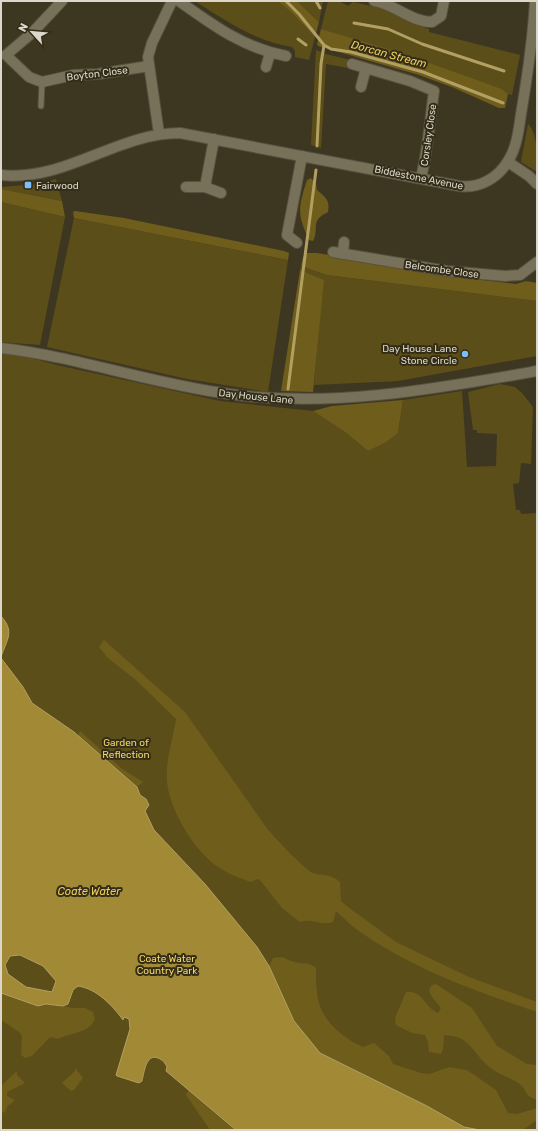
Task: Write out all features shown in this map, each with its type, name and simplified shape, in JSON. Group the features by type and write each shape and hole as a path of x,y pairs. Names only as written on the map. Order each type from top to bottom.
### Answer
{"street":[{"path":"42,82 29,77 4,58 32,33 62,1"},
{"path":"160,134 148,57 152,43 172,1"},
{"path":"179,1 242,42 270,53 286,56"},
{"path":"374,1 389,5 424,22 432,22 441,16 444,1"},
{"name":"Biddestone Avenue","path":"1,175 28,176 55,170 146,137 160,134 180,133 459,186 473,186 494,178 508,162 514,148 535,30 535,1"},
{"path":"266,68 270,53"},
{"name":"Corsley Close","path":"352,64 410,81 434,91 429,125 429,137 422,178"},
{"name":"Boyton Close","path":"42,82 73,75 98,74 149,66"},
{"path":"361,87 366,68"},
{"path":"205,187 214,139"},
{"path":"297,243 284,236 302,156"},
{"path":"508,162 529,176 537,184"},
{"path":"186,187 205,187 221,193"},
{"name":"Belcombe Close","path":"344,242 338,253 447,271 505,276 520,275 537,262"},
{"name":"Day House Lane","path":"1,348 63,358 227,394 285,400 396,394 462,384 537,370"}],"lane":[{"path":"41,106 42,82"}],"green space":[{"path":"195,1 278,1 315,37 309,60 295,57 295,51 292,47 278,44 253,35 218,16"},
{"path":"297,1 323,1 319,22"},
{"path":"328,1 339,1 348,6 353,2 385,9 415,24 429,29 429,32 520,55 512,95 508,94 502,89 321,29"},
{"path":"316,50 350,60 348,68 326,64 321,148 311,145"},
{"path":"528,124 534,133 537,153 537,172 521,162"},
{"path":"56,179 62,201 1,189 1,187 39,184"},
{"path":"1,202 65,217 40,345 1,342"},
{"path":"74,218 288,260 268,392 187,379 47,347"},
{"path":"301,266 327,275 537,301 537,356 398,381 314,385 323,280 300,270"},
{"path":"1,352 12,353 57,365 220,401 313,411 345,432 368,451 398,433 403,400 462,391 467,467 496,466 497,434 477,433 477,430 473,430 468,392 500,384 515,387 533,407 531,464 521,463 519,483 513,484 516,510 520,510 521,514 537,513 537,1130 1,1130"}],"shaded area":[{"path":"278,1 297,1 319,22 315,37 292,13"},
{"path":"321,29 401,53 502,89 508,94 505,108 499,108 452,87 419,75 318,46 317,44"},
{"path":"311,178 316,184 317,190 328,202 328,212 319,218 313,241 309,240 305,231 302,224 300,211 307,180"},
{"path":"1,189 62,201 65,217 1,202"},
{"path":"75,211 124,218 284,251 289,253 288,260 74,218 73,212"},
{"path":"307,253 317,253 464,278 516,284 526,281 537,283 537,301 327,275 301,266 303,257"},
{"path":"300,270 324,280 313,392 281,391"},
{"path":"403,400 398,433 386,442 368,451 345,432 313,411 332,406"},
{"path":"104,640 185,712 266,827 289,852 313,873 331,876 340,882 341,901 396,942 469,977 537,1002 537,1012 491,996 422,968 379,944 356,929 336,911 333,922 300,922 282,908 260,880 257,879 251,882 248,881 223,870 213,863 204,855 186,832 173,806 169,794 167,767 176,719 136,680 108,658 99,647"},
{"path":"80,731 121,768 143,782 137,787 78,736"},
{"path":"281,957 292,962 307,964 316,968 318,999 324,1015 341,1034 356,1044 363,1047 374,1043 389,1056 393,1064 421,1073 430,1074 449,1067 467,1070 496,1090 508,1113 517,1114 537,1108 537,1120 523,1130 480,1130 464,1127 427,1106 320,1053 294,1021 269,966 273,958"},
{"path":"436,984 472,1008 497,1046 527,1064 537,1065 537,1100 528,1095 522,1086 485,1064 471,1047 461,1039 454,1036 444,1035 441,1054 429,1052 428,1042 425,1035 412,1033 396,1025 395,1018 406,992 412,992 420,996 434,1011 438,1013 441,1008 432,997 429,990 432,985"},
{"path":"1,993 38,1006 53,1004 72,1008 85,1008 93,1012 95,1019 92,1024 79,1032 58,1039 50,1037 32,1056 25,1058 21,1055 22,1036 19,1032 1,1020"},
{"path":"75,1068 83,1078 74,1090 71,1091 62,1083 75,1071"},
{"path":"17,1071 17,1075 25,1083 7,1092 7,1096 15,1100 8,1105 5,1113 1,1111 1,1086"},
{"path":"189,1090 236,1130 210,1130 186,1095"}],"water":[{"path":"1,616 9,631 1,657"},
{"name":"Coate Water","path":"1,658 23,687 32,703 74,732 137,787 140,795 146,799 149,805 145,811 154,830 205,884 257,947 269,966 294,1021 320,1053 427,1106 464,1127 480,1130 236,1130 166,1071 167,1067 163,1061 158,1058 154,1057 148,1061 142,1081 139,1083 117,1076 116,1075 130,1029 129,1019 124,1017 123,1020 104,998 92,990 78,986 73,990 68,1004 63,1006 46,1004 38,1006 1,993","holes":["20,955 43,966 56,981 52,992 26,987 8,974 5,965 10,956"]}],"waterway":[{"name":"Dorcan Stream","path":"286,1 299,14 324,45 331,49 351,52 423,72 503,103"},
{"path":"316,1 320,8"},
{"path":"354,23 388,29 422,44 504,71"},
{"path":"298,39 306,45"},
{"path":"317,146 321,64 324,45"},
{"path":"288,389 316,170"}],"place":[{"name":"Fairwood","path":"28,185"},
{"name":"Day House Lane Stone Circle","path":"465,354"}],"park label":[{"name":"Garden of Reflection","path":"126,748"},
{"name":"Coate Water Country Park","path":"167,964"}]}
